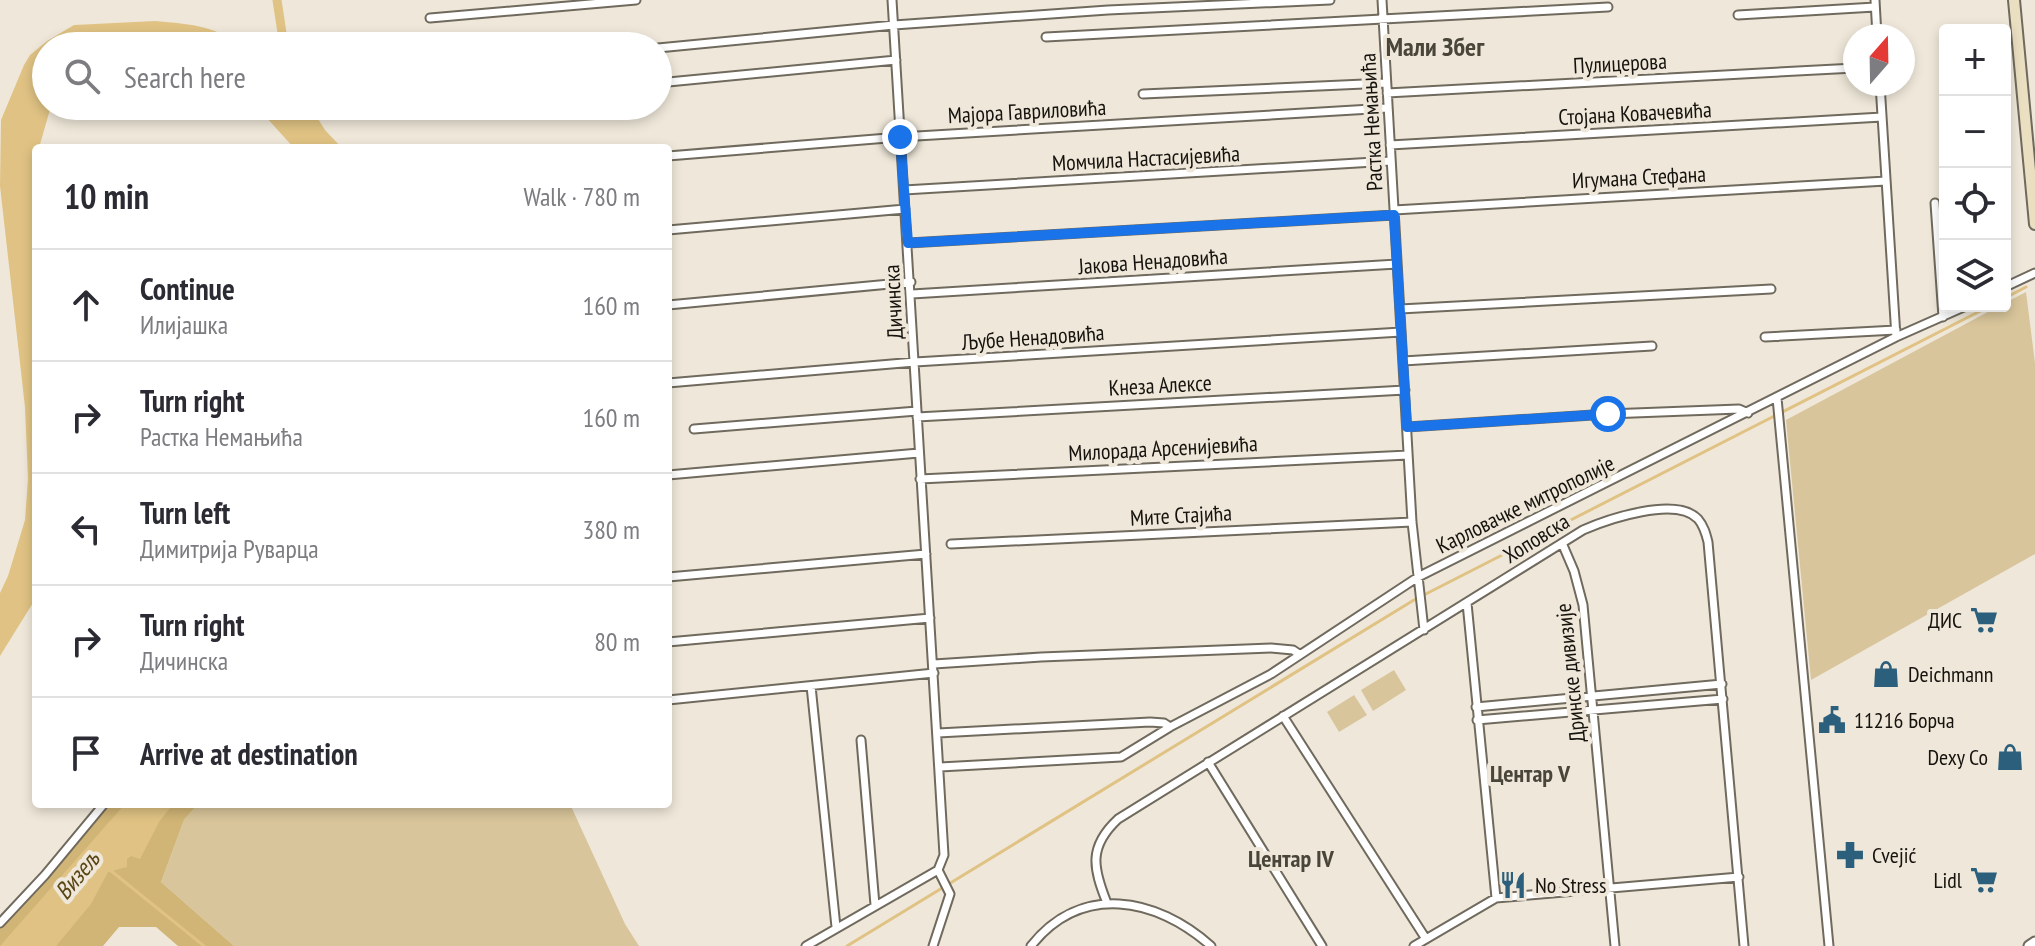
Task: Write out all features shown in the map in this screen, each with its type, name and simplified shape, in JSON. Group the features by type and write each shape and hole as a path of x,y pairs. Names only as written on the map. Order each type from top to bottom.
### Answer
{"main road":[{"path":"2014,0 2035,224"}],"street":[{"path":"430,18 636,0"},
{"name":"Дичинска","path":"892,0 940,767 941,866"},
{"path":"672,47 894,25 1093,11 1330,0"},
{"name":"Растка Немањића","path":"1382,0 1412,522 1423,625"},
{"path":"1738,15 1875,4 1876,24"},
{"path":"1046,37 1608,7"},
{"path":"672,82 896,60"},
{"name":"Пулицерова","path":"1387,93 1843,69"},
{"path":"1143,94 1386,83"},
{"path":"1765,337 1896,333 1881,96"},
{"name":"Мајора Гавриловића","path":"672,156 900,137 1388,108"},
{"name":"Стојана Ковачевића","path":"1390,145 1882,117"},
{"name":"Момчила Настасијевића","path":"904,190 1391,161"},
{"name":"Игумана Стефана","path":"908,243 1886,181"},
{"path":"1935,203 1943,317"},
{"path":"672,230 905,209"},
{"name":"Јакова Ненадовића","path":"912,294 1397,264"},
{"path":"2011,284 2035,273"},
{"path":"672,305 911,282"},
{"path":"1400,309 1771,289"},
{"name":"Карловачке митрополије","path":"940,767 1114,759 1271,674 1418,577 1748,413 1896,333 1953,312"},
{"name":"Љубе Ненадовића","path":"672,383 915,362 1401,332"},
{"path":"1403,361 1652,346"},
{"name":"Кнеза Алексе","path":"917,414 1405,390"},
{"path":"1777,398 1829,946"},
{"path":"1407,427 1623,413 1742,409 1748,413"},
{"path":"694,429 917,414"},
{"path":"672,475 919,453"},
{"name":"Милорада Арсенијевића","path":"920,479 1408,455"},
{"name":"Хоповска","path":"1107,903 1095,866 1097,848 1102,837 1118,819 1423,625 1467,603 1562,543 1605,520 1644,512 1683,511 1700,520 1708,542 1744,946"},
{"name":"Мите Стајића","path":"951,544 1412,522"},
{"name":"Дринске дивизије","path":"1562,543 1580,588 1615,946"},
{"path":"672,577 926,554"},
{"path":"1467,603 1496,898"},
{"path":"672,642 930,618"},
{"path":"672,700 811,686 1041,657 1271,648 1293,650 1299,654"},
{"path":"1476,707 1722,684"},
{"path":"811,686 836,927"},
{"path":"1477,720 1723,699"},
{"path":"1283,716 1426,939"},
{"path":"938,733 1150,722 1164,723 1170,727"},
{"path":"861,740 875,905"},
{"path":"1208,762 1322,946"},
{"path":"0,923 101,808"},
{"path":"806,946 941,866 949,889 933,946"},
{"path":"1414,946 1496,898 1739,877"},
{"path":"1031,946 1044,931 1067,916 1107,903 1128,903 1159,912 1211,946"},
{"path":"2029,946 2035,942"}],"shaded area":[{"path":"2026,292 2035,363 2035,554 1811,680 1786,420 1988,312 2011,312 2011,300"},
{"path":"1394,670 1406,690 1373,711 1361,690"},
{"path":"1354,695 1367,715 1339,732 1327,712"},
{"path":"101,808 194,808 184,820 161,882 234,946 178,946 156,927 119,927 103,946 0,946 0,923"},
{"path":"194,808 572,808 625,924 639,946 234,946 161,882 184,820"}],"water":[{"path":"155,21 188,24 218,32 62,32 74,25"},
{"path":"32,53 32,120 47,120 40,144 32,144 32,604 0,656 0,593 25,520 28,479 25,407 0,186 1,120"},
{"path":"269,120 319,120 338,144 290,144"},
{"name":"Визељ","path":"121,808 170,808 140,859 131,856 127,859 127,867 108,872 91,904 56,946 0,946"}],"waterway":[{"path":"277,0 282,32"},
{"path":"2011,295 2026,287"},
{"path":"847,946 1414,600 1978,312"},
{"name":"Визељ","path":"110,870 204,946"}],"place":[{"name":"ДИС","path":"1984,620"},
{"name":"Deichmann","path":"1886,674"},
{"name":"11216 Борча","path":"1832,720"},
{"name":"Dexy Co","path":"2010,757"},
{"name":"Cvejić","path":"1850,855"},
{"name":"Lidl","path":"1984,880"},
{"name":"No Stress","path":"1513,885"}],"district":[{"name":"Мали Збег","path":"1435,46"},
{"name":"Центар V","path":"1530,773"},
{"name":"Центар IV","path":"1291,858"}],"route":[{"path":"900,137 908,243 1394,215 1407,427 1608,414"}]}
